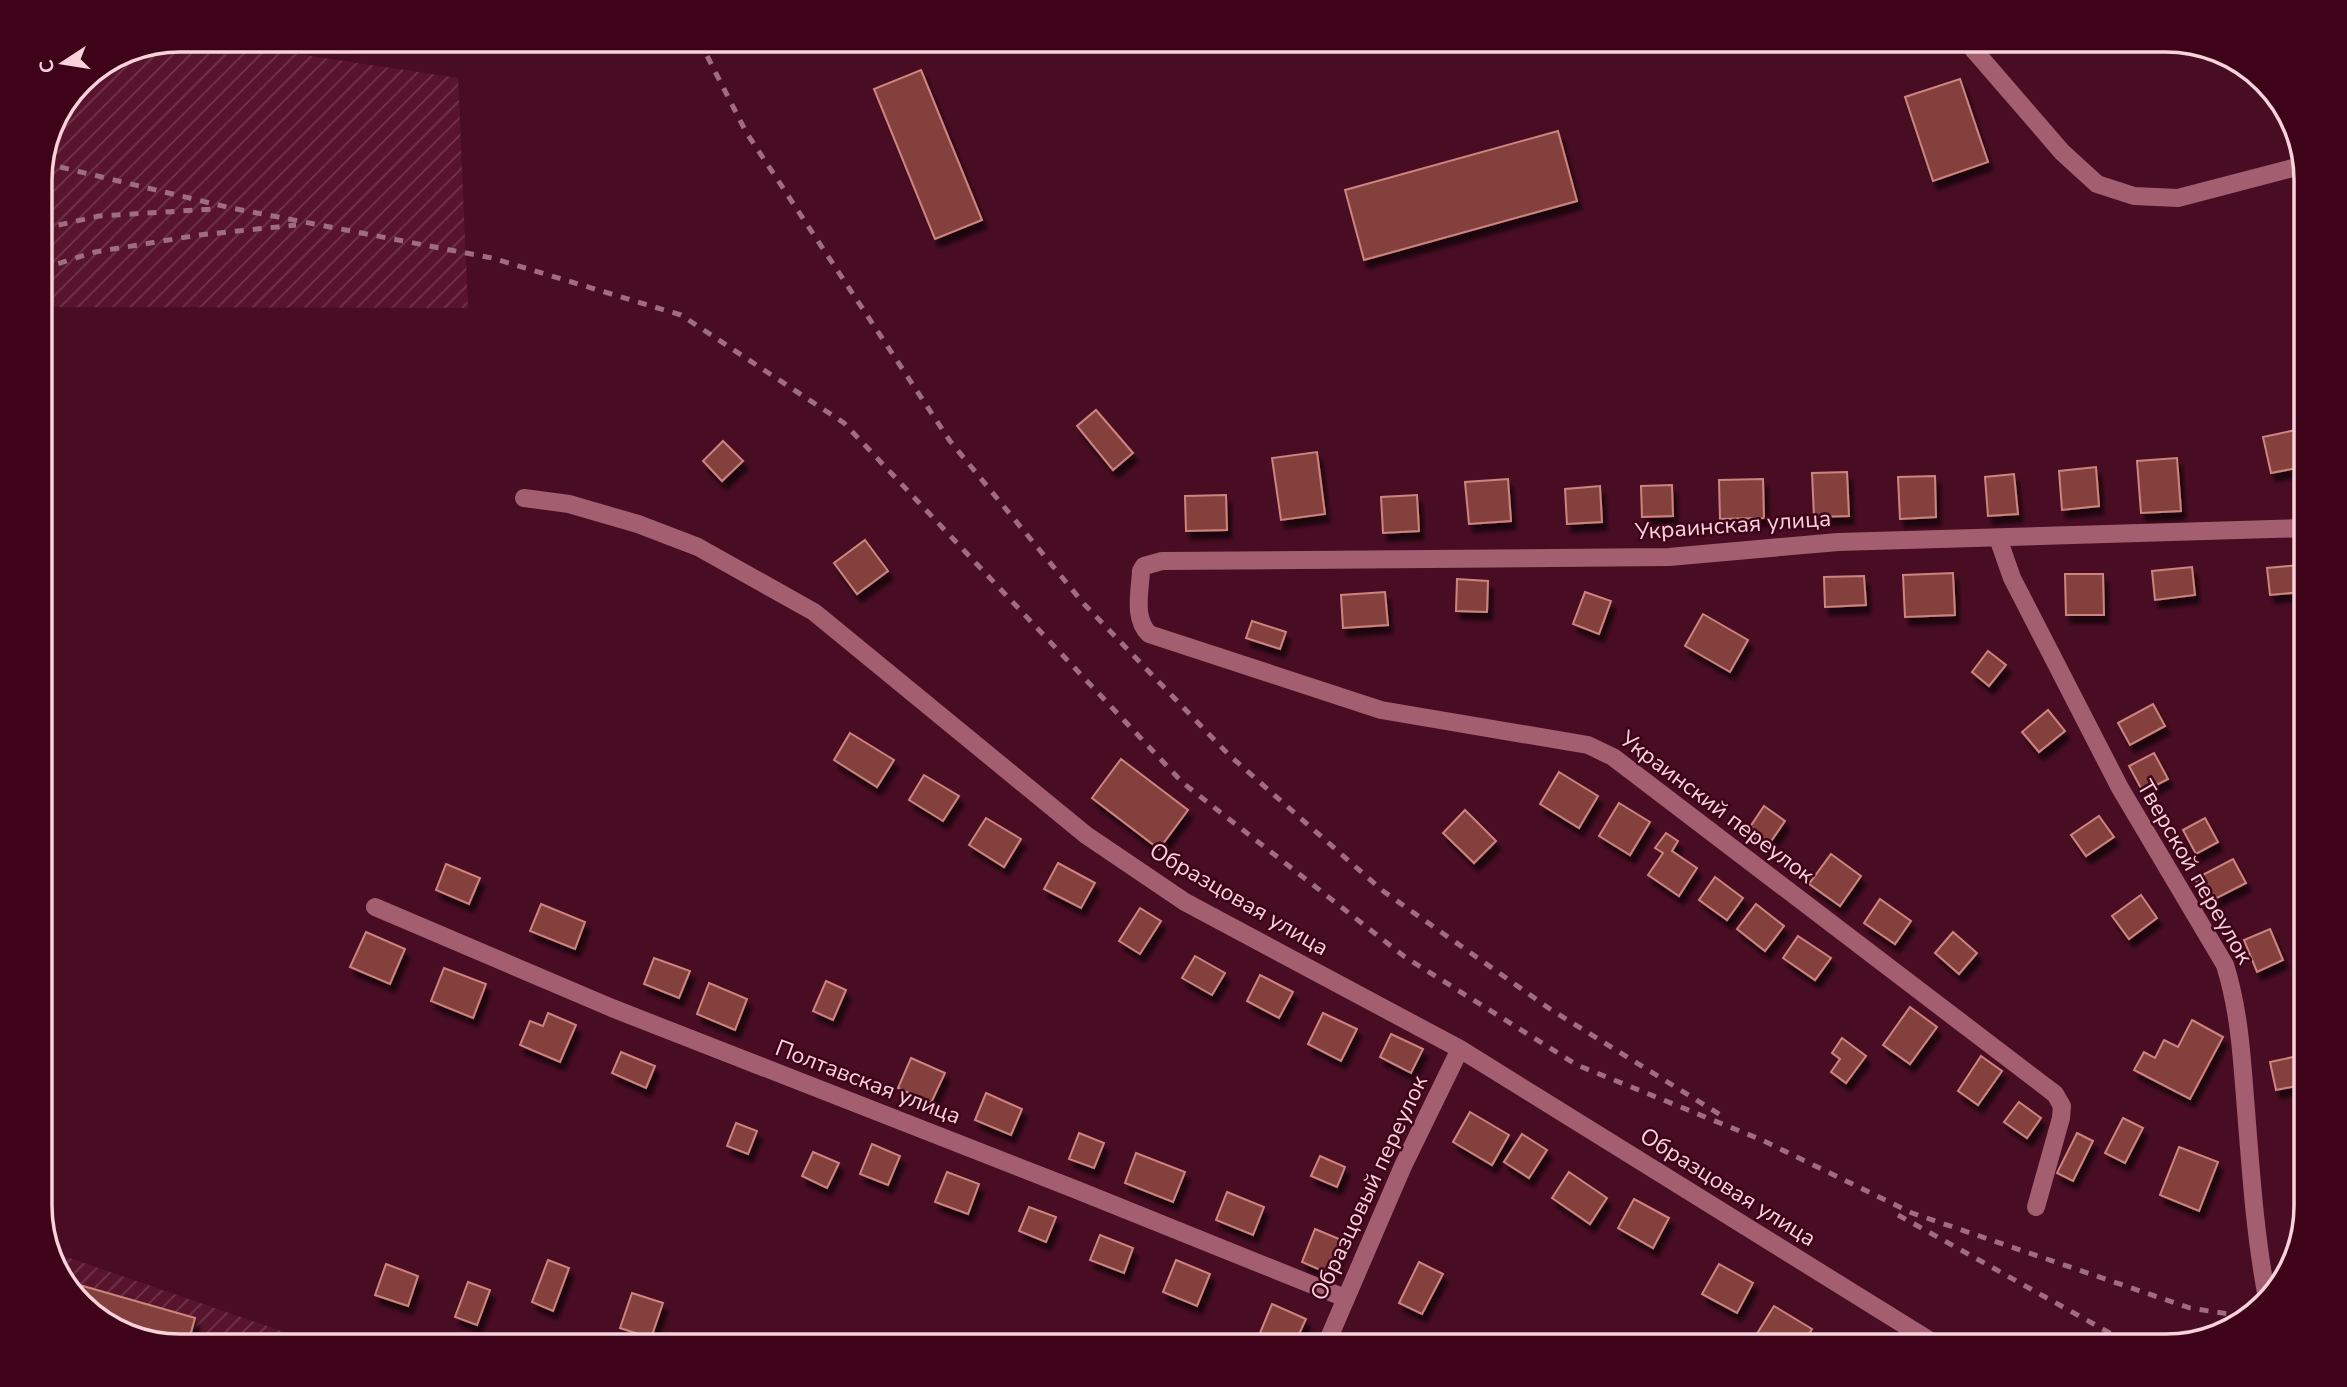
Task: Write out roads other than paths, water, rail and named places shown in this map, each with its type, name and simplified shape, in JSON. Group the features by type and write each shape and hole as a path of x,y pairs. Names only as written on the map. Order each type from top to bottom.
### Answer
{"street":[{"path":"1975,52 2062,152 2097,184 2134,196 2178,198 2293,168"},
{"name":"Образцовая улица","path":"524,498 569,504 638,524 698,547 814,612 1086,835 1185,902 1460,1049 1919,1334"},
{"name":"Украинская улица","path":"1163,561 1669,557 1838,542 2294,528"},
{"name":"Тверской переулок","path":"1998,537 2012,579 2120,789 2225,965 2234,996 2241,1039 2257,1245 2265,1288"},
{"name":"Украинский переулок","path":"1163,561 1144,566 1141,571 1139,618 1142,628 1149,634 1381,710 1588,745 1613,757 2055,1094 2062,1105 2061,1118 2036,1208"},
{"name":"Полтавская улица","path":"375,907 612,1008 1345,1298"},
{"name":"Образцовый переулок","path":"1330,1334 1403,1166 1460,1049"}],"railway":[{"path":"706,53 746,132 950,441 1084,604 1229,755 1383,891 1550,1009 1724,1117"},
{"path":"54,164 231,208 492,258 681,315 844,423 1183,783 1405,957 1577,1065 1762,1140 1912,1213 2190,1308 2234,1315"},
{"path":"53,226 99,216 214,209"},
{"path":"53,265 95,252 199,235 296,225"},
{"path":"1898,1215 2112,1334"}]}
